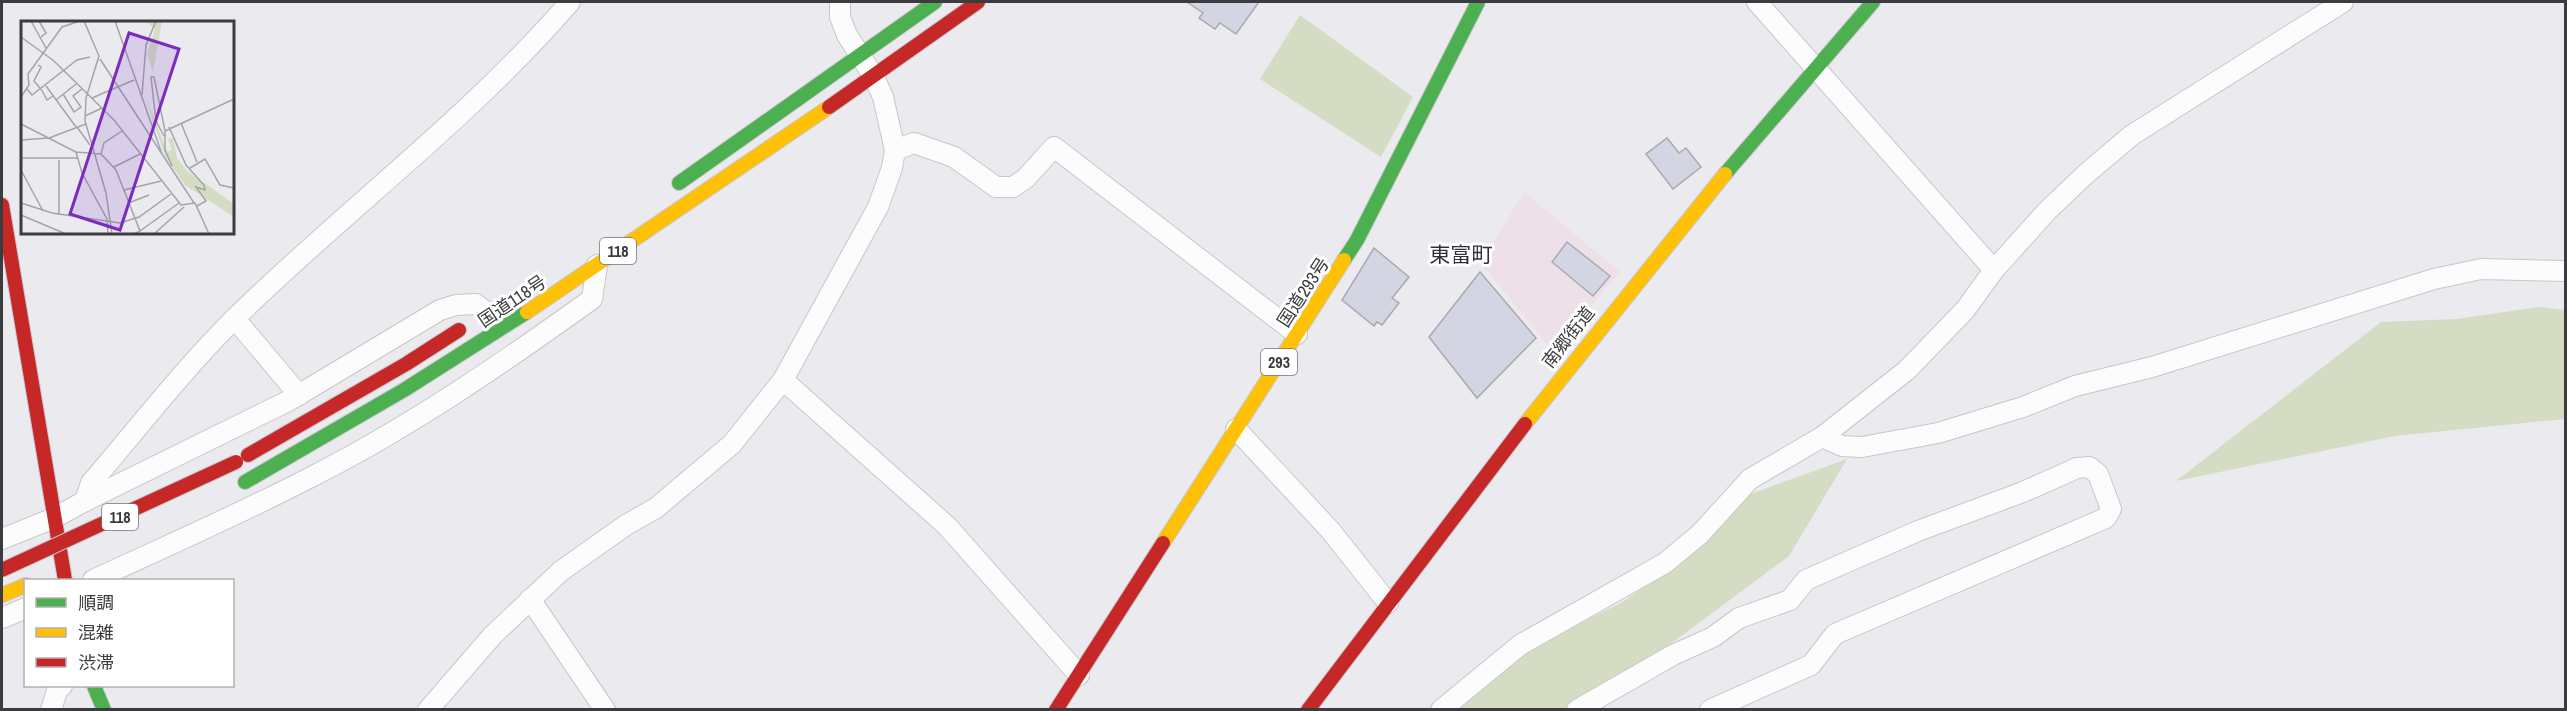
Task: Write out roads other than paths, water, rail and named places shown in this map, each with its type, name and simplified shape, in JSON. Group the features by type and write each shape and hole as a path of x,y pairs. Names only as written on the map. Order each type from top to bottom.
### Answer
{"main road":[{"path":"669,190 935,2"},
{"name":"国道118号","path":"240,485 422,381 874,77 978,2"},
{"name":"国道293号","path":"1056,710 1351,250 1389,180 1478,2"},
{"name":"南郷街道","path":"1308,710 1599,326 1720,177 1873,2"},
{"path":"2,205 65,579"},
{"name":"国道118号","path":"2,570 236,462 406,364 491,309"},
{"path":"46,576 76,563"},
{"path":"2,595 24,586"},
{"path":"94,687 104,710"}],"street":[{"path":"85,501 91,483 180,376 235,319 460,116 570,2"},
{"path":"428,710 455,676 530,599 584,554 656,508 732,444 783,380 878,207 892,168 895,150 883,98 874,77 859,55 840,17 840,2"},
{"path":"1757,2 1994,270"},
{"path":"1441,710 1520,645 1665,563 1700,534 1750,479 1822,437 1907,369 1965,310 1994,270 2064,195 2132,135 2343,2"},
{"path":"895,150 914,143 954,157 996,187 1013,187 1026,178 1054,147 1297,334"},
{"path":"95,579 231,518 316,475 438,404 592,299 597,265"},
{"path":"1822,437 1842,446 1862,447 1938,433 2023,407 2075,386 2162,364 2434,279 2481,269 2565,271"},
{"path":"2,539 54,518 299,395 440,310 456,305 476,304 491,309"},
{"path":"235,319 299,395"},
{"path":"783,380 947,526 1078,675"},
{"path":"1236,429 1330,530 1388,603"},
{"path":"1577,710 1673,655 1713,638 1739,618 1790,600 1806,580 1918,531 2023,492 2077,468 2089,467 2098,474 2111,509 2106,518 1835,634 1811,665 1710,710"},
{"path":"530,599 604,710"},
{"path":"2,618 24,609"},
{"path":"51,710 60,687"}],"district":[{"name":"東富町","path":"1461,254"}]}
